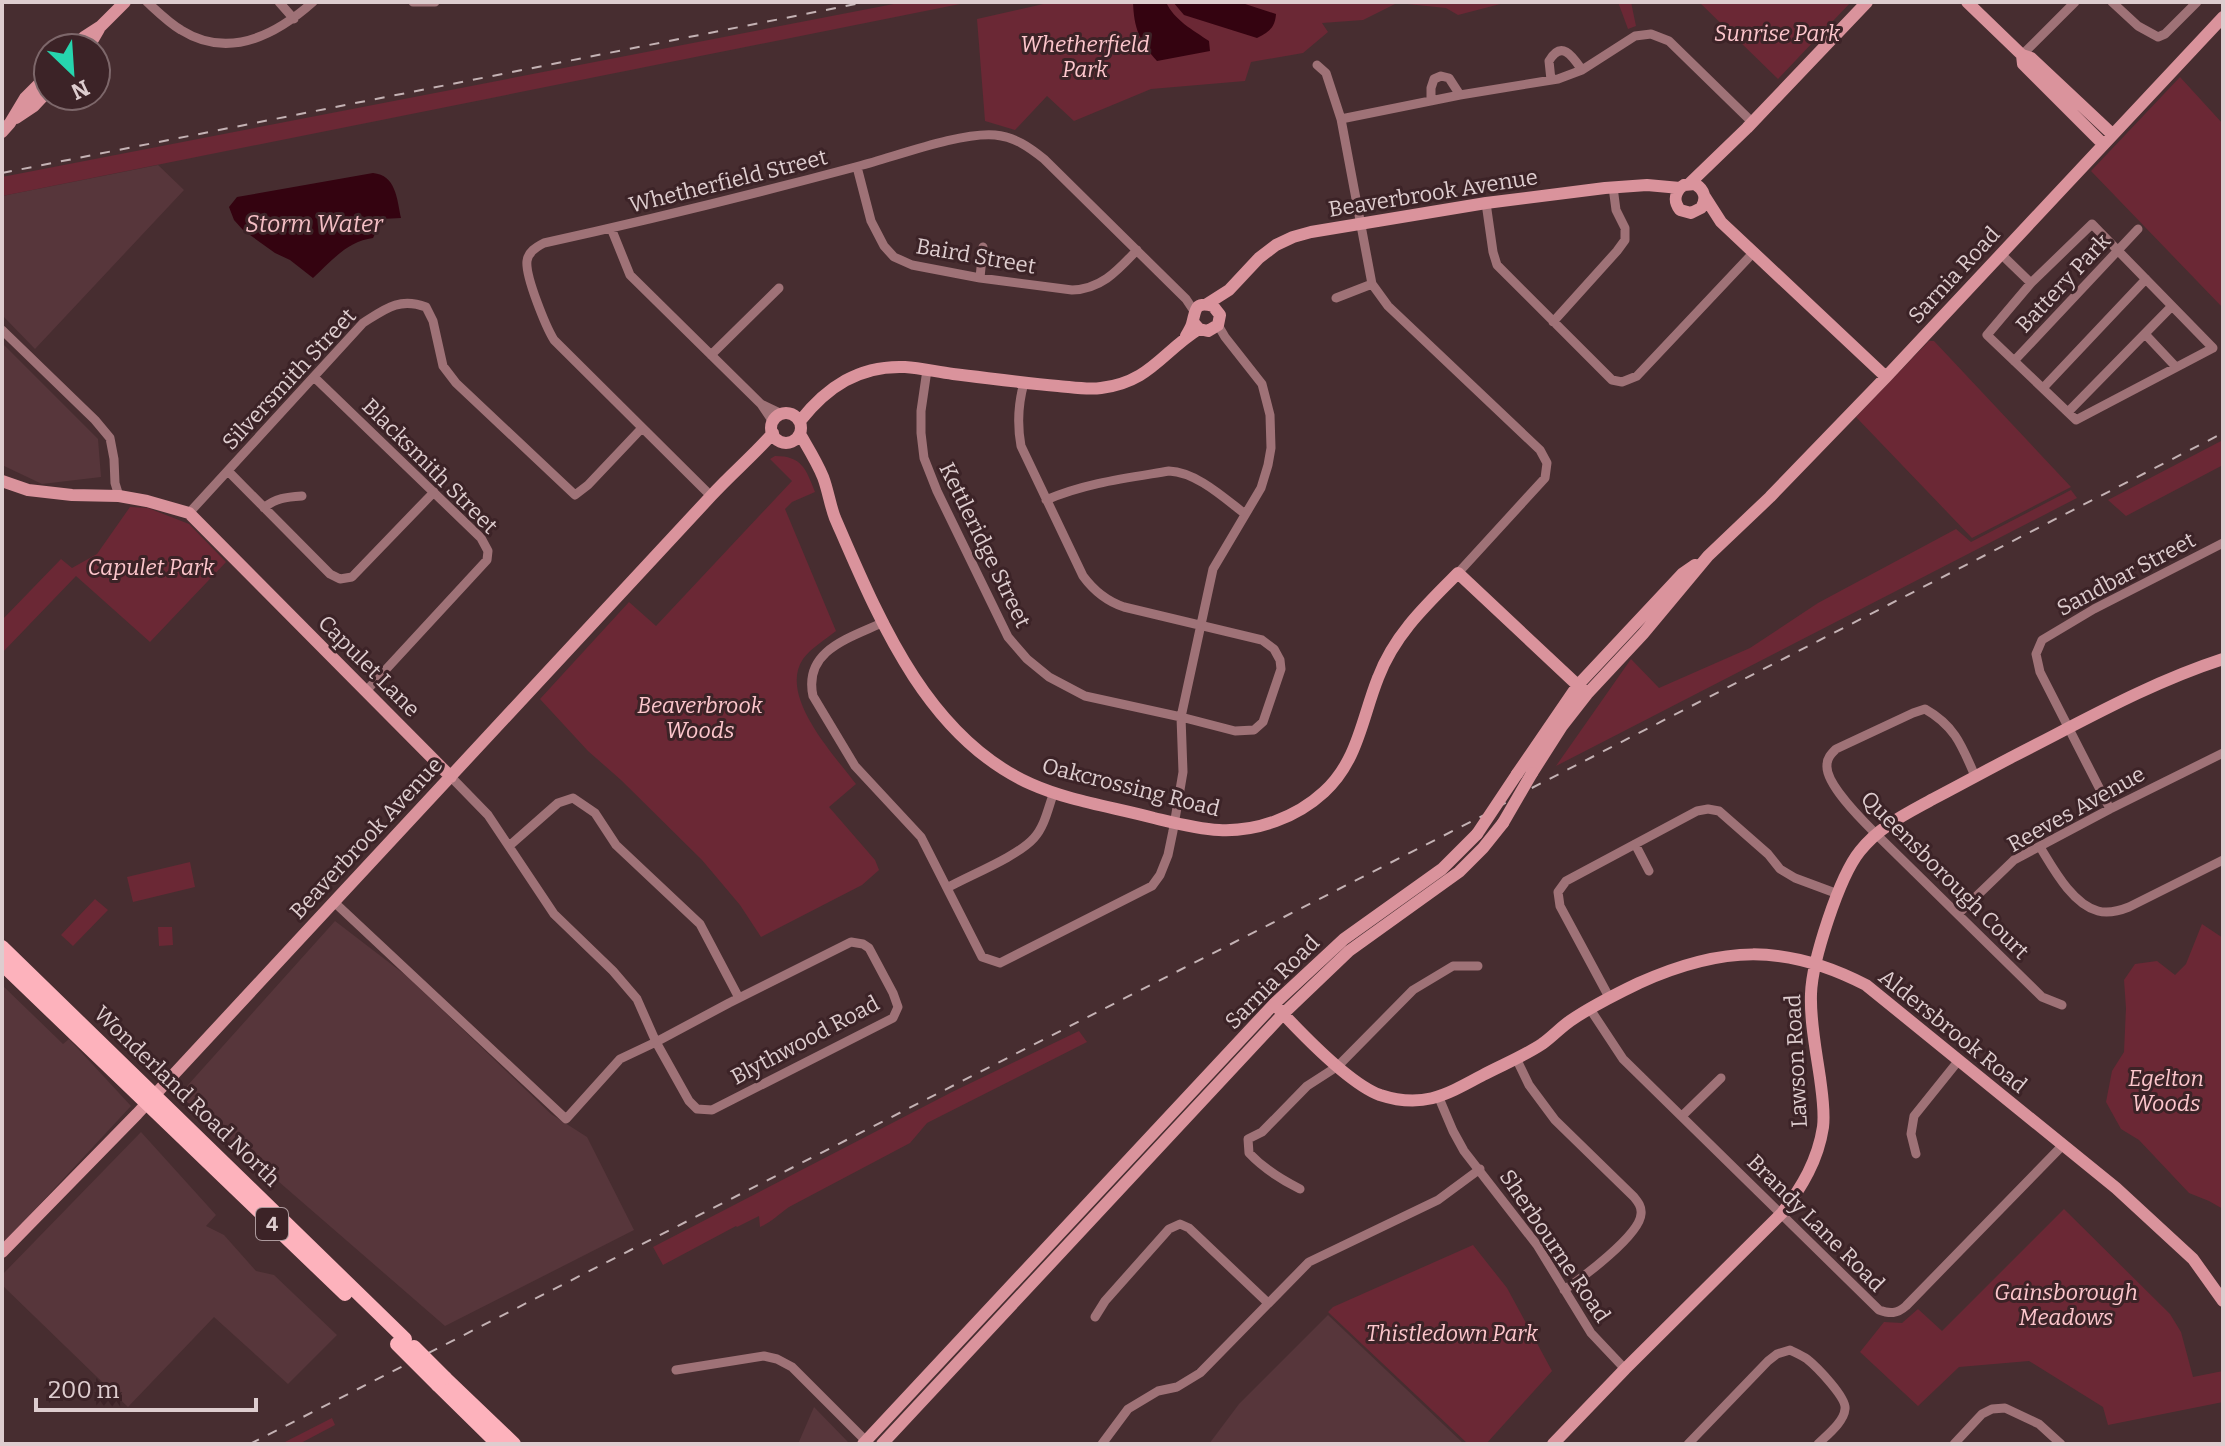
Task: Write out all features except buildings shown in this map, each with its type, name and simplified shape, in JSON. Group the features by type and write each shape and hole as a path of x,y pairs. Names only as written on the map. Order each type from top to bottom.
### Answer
{"main road":[{"name":"Wonderland Road North","path":"2,947 150,1100"},
{"name":"Wonderland Road North","path":"2,964 150,1100 441,1381 514,1444"},
{"name":"Wonderland Road North","path":"441,1381 498,1444"}],"street":[{"path":"92,32 125,2"},
{"path":"147,2 180,30 219,43 236,43 268,34 294,19 313,2"},
{"path":"279,2 294,19"},
{"path":"413,2 435,2"},
{"path":"1721,222 1696,212 1680,210 1682,190 1709,166 1867,2"},
{"path":"1967,2 2022,55 2023,64 2108,139"},
{"path":"2022,55 2075,2"},
{"path":"2112,2 2138,26 2158,37 2165,34 2197,2"},
{"name":"Sarnia Road","path":"882,1444 1344,939 1442,869 1477,834 1517,774 1582,690 1643,634 1708,556 1886,377 2223,17"},
{"path":"97,32 101,26"},
{"path":"1341,119 1551,80 1582,70 1635,36 1651,34 1669,41 1752,122"},
{"path":"1551,80 1549,61 1559,52 1572,55 1582,70"},
{"name":"Oakcrossing Road","path":"786,428 814,460 824,480 834,514 915,681 944,719 965,740 1004,769 1054,792 1218,831 1282,819 1324,792 1342,772 1353,752 1378,677 1407,625 1545,478 1547,463 1540,450 1388,306 1372,284 1341,119 1326,73 1317,65"},
{"path":"1431,101 1434,79 1441,76 1449,78 1460,95"},
{"path":"6,127 32,91"},
{"path":"6,127 32,108"},
{"name":"Whetherfield Street","path":"711,496 554,340 546,326 527,268 527,258 534,248 970,137 994,135 1026,145 1044,159 1225,337 1262,384 1270,415 1271,448 1261,488 1213,569 1181,717 1183,772 1168,855 1152,886 1000,963 982,957 921,837 855,766 813,696 812,671 818,658 846,639 884,622"},
{"path":"1696,212 1704,203 1709,166"},
{"name":"Baird Street","path":"857,167 871,221 884,246 894,257 912,265 1072,290 1085,289 1109,278 1137,250"},
{"path":"1682,190 1695,184 1721,222 1886,377"},
{"name":"Beaverbrook Avenue","path":"1205,318 1259,258 1276,245 1311,232 1486,203 1613,187 1647,185 1682,190"},
{"path":"1553,322 1625,240 1625,228 1616,210 1613,187"},
{"path":"1486,203 1497,265 1612,380 1622,382 1637,376 1754,252"},
{"path":"2092,224 2118,251 2213,348 2076,420 1987,335 2031,283 2092,224"},
{"path":"611,228 630,275 786,428 844,380 902,367 1024,383 1098,388 1117,384 1149,371 1205,318"},
{"name":"Battery Park","path":"2014,361 2138,229"},
{"path":"980,278 983,247"},
{"path":"2001,254 2031,283"},
{"path":"2043,388 2146,279"},
{"path":"1336,298 1372,284"},
{"path":"711,355 779,288"},
{"name":"Silversmith Street","path":"189,513 363,323 388,307 411,302 426,307 433,321 443,366 456,383 575,495 642,428"},
{"path":"2068,412 2172,306"},
{"path":"2,330 110,438 119,496"},
{"path":"2145,334 2176,367"},
{"name":"Kettleridge Street","path":"927,370 921,411 924,458 954,531 1008,637 1027,659 1049,677 1085,696 1235,731 1254,730 1263,722 1280,675 1280,660 1269,644 1201,625"},
{"name":"Blacksmith Street","path":"314,377 481,538 488,551 487,560 366,691"},
{"path":"1024,383 1017,428 1021,446 1083,576 1096,591 1114,603 1201,625"},
{"name":"Beaverbrook Avenue","path":"2,1252 150,1100 742,463 786,428"},
{"path":"228,471 330,574 340,579 352,577 434,492"},
{"path":"1046,500 1091,484 1178,471 1192,477 1245,514"},
{"name":"Capulet Lane","path":"2,481 28,490 119,496 189,513 488,815 554,914 637,999 656,1042"},
{"path":"264,508 271,501 302,496"},
{"name":"Sandbar Street","path":"2110,809 2040,672 2036,654 2042,640 2094,609 2223,543"},
{"path":"1458,573 1582,690"},
{"name":"Lawson Road","path":"1553,1444 1782,1213 1802,1187 1817,1154 1824,1124 1811,1017 1815,963 1838,894 1853,862 1876,834 1886,825 1975,776 2133,694 2182,672 2223,659"},
{"name":"Sarnia Road","path":"866,1443 1279,1009 1349,951 1459,872 1483,848 1503,823 1582,690"},
{"name":"Queensborough Court","path":"1975,776 1960,740 1939,717 1925,709 1836,749 1829,756 1826,766 1827,775 1855,813 2042,997 2062,1005"},
{"name":"Reeves Avenue","path":"1958,914 2014,860 2223,753"},
{"path":"947,888 1033,839 1042,826 1054,792"},
{"path":"509,846 558,803 573,798 586,806 595,813 616,845 700,924 739,998"},
{"path":"1609,997 1560,906 1558,892 1566,881 1697,811 1719,811 1780,869 1838,894"},
{"path":"1635,844 1649,871"},
{"path":"2040,847 2059,878 2081,901 2098,911 2116,912 2129,907 2223,860"},
{"name":"Blythwood Road","path":"334,902 566,1119 620,1059 851,942 869,948 898,1007 893,1018 712,1110 697,1109 689,1101 656,1042"},
{"name":"Aldersbrook Road","path":"1279,1009 1338,1066 1377,1094 1399,1100 1422,1101 1439,1098 1516,1058 1609,997 1687,963 1727,954 1765,954 1815,963 1866,985 2116,1188 2193,1259 2223,1301"},
{"path":"1300,1189 1259,1163 1249,1153 1248,1139 1262,1132 1307,1086 1338,1066 1413,990 1453,966 1478,966"},
{"name":"Brandy Lane Road","path":"1590,1009 1623,1059 1879,1310 1889,1314 1899,1312 2062,1146"},
{"path":"1516,1058 1529,1085 1555,1120 1640,1205 1642,1216 1635,1228 1595,1269 1564,1290"},
{"path":"1916,1154 1911,1134 1914,1116 1959,1060"},
{"path":"1682,1116 1721,1078"},
{"name":"Sherbourne Road","path":"1439,1098 1464,1151 1537,1245 1591,1333 1625,1369"},
{"path":"1102,1444 1128,1409 1158,1391 1177,1387 1200,1373 1309,1262 1438,1200 1480,1169"},
{"path":"1095,1317 1105,1301 1169,1229 1180,1224 1189,1228 1268,1303"},
{"path":"1688,1444 1768,1361 1790,1350 1807,1359 1834,1387 1846,1406 1845,1413 1818,1444"},
{"path":"676,1370 764,1356 777,1359 792,1367 866,1443"},
{"path":"1954,1444 1982,1414 2005,1408 2039,1424 2061,1444"}],"shaded area":[{"path":"158,165 184,190 35,349 2,315 2,196"},
{"path":"2,343 98,439 101,477 42,484 2,465"},
{"path":"335,921 408,977 551,1114 587,1137 634,1230 445,1326 179,1095"},
{"path":"2,985 63,1044 69,1039 131,1106 2,1245"},
{"path":"141,1132 216,1215 206,1226 224,1235 256,1271 274,1275 337,1335 288,1384 214,1317 128,1407 2,1285 2,1275"},
{"path":"1328,1315 1464,1444 1209,1444 1239,1404"},
{"path":"814,1407 848,1442 846,1444 798,1444"}],"green space":[{"path":"904,2 970,2 2,196 2,177"},
{"name":"Whetherfield Park","path":"1052,2 1508,2 1458,15 1446,8 1397,3 1363,20 1322,23 1328,32 1303,53 1251,62 1245,81 1151,89 1074,121 1047,96 1015,130 985,121 977,19"},
{"path":"1618,2 1631,2 1636,26 1628,29"},
{"name":"Sunrise Park","path":"1699,2 1851,2 1778,79"},
{"path":"2180,77 2223,124 2223,308 2091,171"},
{"path":"1929,341 1934,341 2071,487 1972,538 1856,417"},
{"path":"2223,440 2223,465 2126,516 2108,500"},
{"name":"Beaverbrook Woods","path":"775,456 791,458 802,465 815,492 792,502 785,509 836,631 803,659 797,674 798,690 812,724 856,784 829,807 875,860 879,870 862,885 761,937 740,905 702,860 588,751 540,699 629,602 656,626 792,481 770,459"},
{"path":"2071,490 2077,498 1556,766 1631,659 1659,688 1750,648 1818,603 1956,529 1971,542"},
{"name":"Capulet Park","path":"130,507 148,508 189,524 226,562 150,642 76,576 2,653 2,620 61,559 72,568 97,554"},
{"path":"190,862 195,887 133,902 127,877"},
{"path":"95,899 108,910 73,946 61,935"},
{"name":"Egelton Woods","path":"2202,924 2223,938 2223,1209 2189,1193 2139,1140 2121,1129 2106,1102 2112,1071 2124,1052 2124,980 2135,964 2157,961 2175,975 2186,964"},
{"path":"158,927 172,927 173,945 159,946"},
{"path":"1079,1031 1087,1042 927,1123 910,1143 789,1207 764,1225 760,1227 759,1216 663,1265 653,1247 952,1092"},
{"name":"Gainsborough Meadows","path":"2064,1209 2170,1314 2181,1332 2193,1377 2223,1371 2223,1402 2108,1425 2103,1407 2029,1361 1959,1367 1918,1406 1860,1352 1884,1322 1902,1323 1918,1309 1942,1331"},
{"name":"Thistledown Park","path":"1473,1245 1507,1288 1552,1371 1486,1444 1468,1444 1328,1312 1333,1307"},
{"path":"332,1418 335,1425 299,1444 281,1444"}],"water":[{"path":"1133,2 1166,2 1190,29 1209,41 1210,51 1157,61 1139,34"},
{"path":"1173,2 1239,2 1276,14 1271,29 1257,38 1184,15"},
{"name":"Storm Water","path":"373,173 387,178 391,183 401,218 382,219 373,238 348,247 313,278 243,230 234,220 229,207 237,197"}],"railway":[{"path":"2,173 866,2"},
{"path":"250,1444 1490,812 2223,433"}]}
